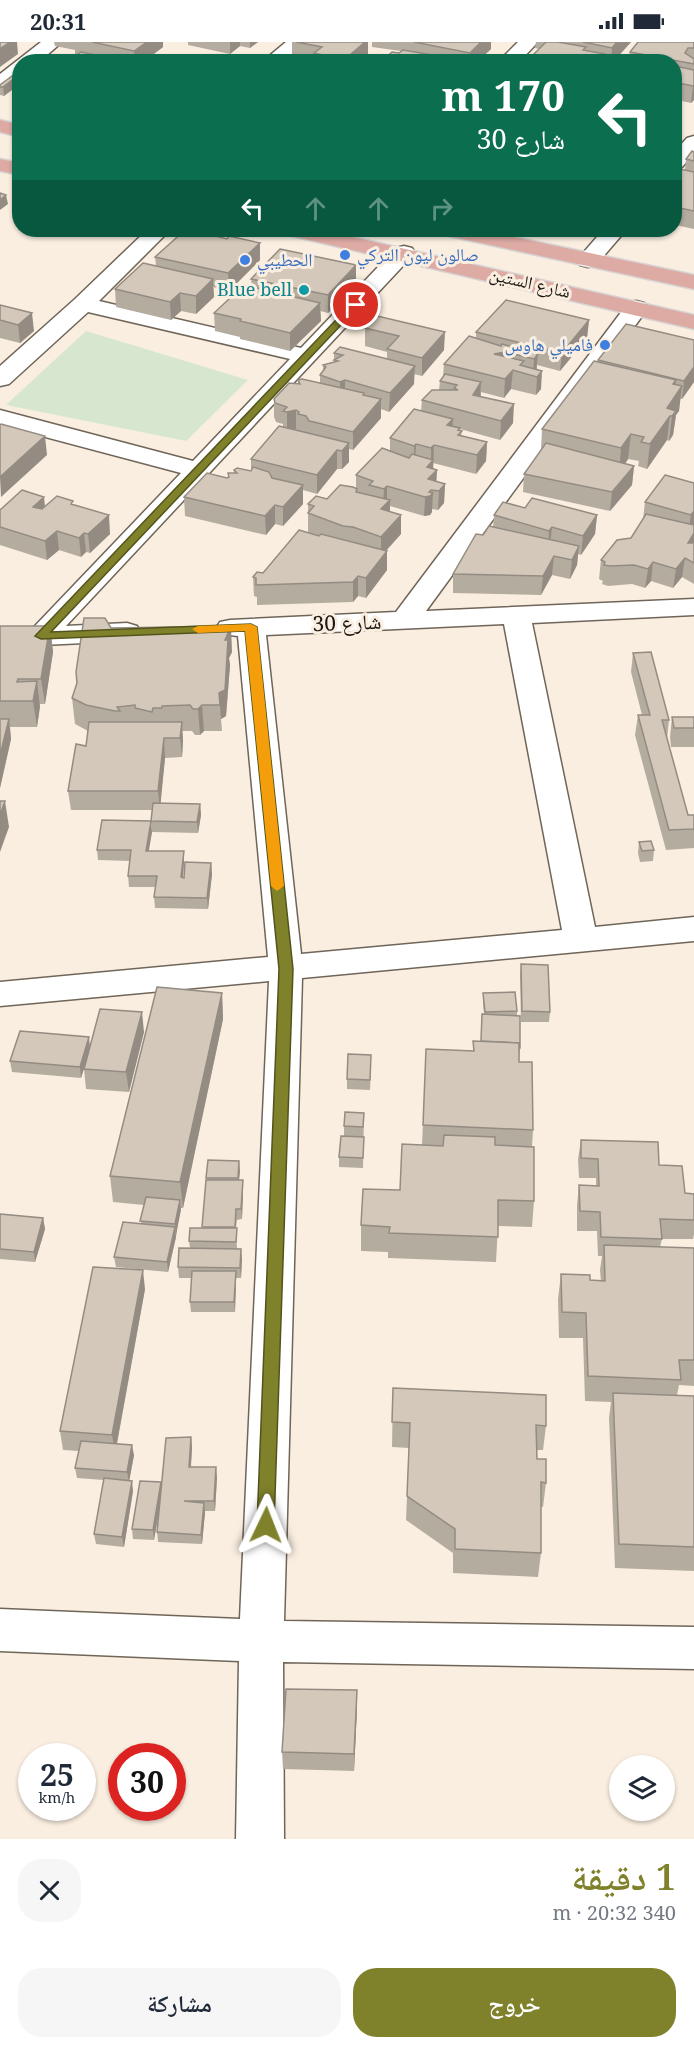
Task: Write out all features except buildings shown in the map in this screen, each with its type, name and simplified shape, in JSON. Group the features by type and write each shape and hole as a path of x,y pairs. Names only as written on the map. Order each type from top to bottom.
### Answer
{"main road":[{"name":"شارع الستين","path":"329,237 694,322"},
{"name":"شارع الستين","path":"484,237 694,282"}],"street":[{"path":"37,54 53,42"},
{"path":"282,54 298,42"},
{"path":"516,54 529,42"},
{"path":"0,84 12,73"},
{"path":"682,155 694,142"},
{"path":"0,379 83,304 152,237"},
{"path":"588,260 609,237"},
{"path":"41,636 404,253"},
{"path":"83,304 307,356"},
{"path":"404,621 636,308"},
{"path":"0,417 199,470"},
{"name":"شارع 30","path":"204,629 517,617 694,607"},
{"path":"517,617 580,941"},
{"path":"251,627 286,969 261,1641 260,1839"},
{"path":"0,638 158,631"},
{"path":"0,994 694,929"},
{"path":"0,1630 261,1641 694,1648"}],"green space":[{"path":"86,331 248,380 186,441 6,405"}],"slow traffic":[{"path":"198,629 251,627 277,886"}],"place":[{"name":"صالون ليون التركي","path":"345,255"},
{"name":"الحطيبي","path":"245,260"},
{"name":"Blue bell","path":"304,290"},
{"name":"فاميلي هاوس","path":"605,345"}],"route":[{"path":"266,1525 286,969 251,627 41,636 356,305"}]}
